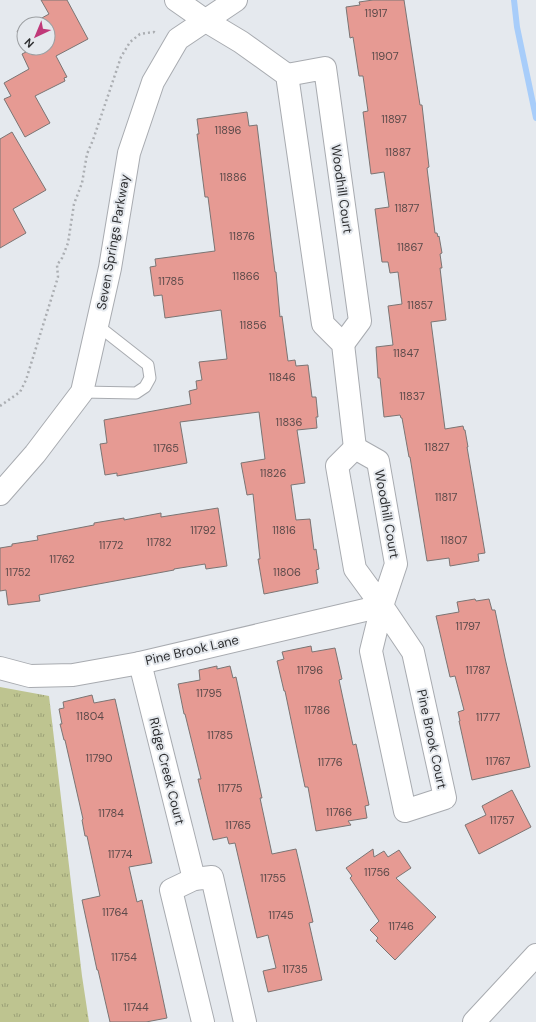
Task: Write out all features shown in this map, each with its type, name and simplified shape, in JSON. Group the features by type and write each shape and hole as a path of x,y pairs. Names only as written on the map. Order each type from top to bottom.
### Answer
{"street":[{"path":"176,0 206,21 241,42 287,75 323,324 343,344 355,448 337,466 355,569 382,606"},
{"name":"Seven Springs Parkway","path":"0,494 35,454 82,392 110,268 129,153 153,82 178,39 236,0"},
{"name":"Woodhill Court","path":"287,75 325,68 360,321 343,344"},
{"name":"Woodhill Court","path":"355,448 378,461 396,564 382,606"},
{"name":"Pine Brook Court","path":"382,606 413,652 445,798 405,811 371,651 382,606"},
{"name":"Pine Brook Lane","path":"0,668 30,676 73,675 140,663 382,606"},
{"name":"Ridge Creek Court","path":"140,663 194,879"},
{"path":"203,1022 171,890 194,879 212,876 246,1022"},
{"path":"474,1022 536,955"}],"lane":[{"path":"82,392 136,393 145,387 150,378 148,365 97,325"}],"path":[{"path":"0,406 20,392 26,380 58,277 57,265 62,258 68,243 74,204 82,183 87,154 121,57 130,42 140,34 154,32 160,35"}],"green space":[{"path":"0,687 49,696 82,976 89,1022 0,1022"}],"building":[{"path":"41,0 67,0 88,39 56,56 56,16 45,16 49,14"},
{"path":"373,0 404,0 420,105 422,105 429,167 427,168 435,233 437,233 438,237 439,236 442,253 440,254 442,268 440,268 446,320 431,322 445,429 463,426 465,430 485,553 478,554 479,561 450,566 449,558 427,561 402,418 400,415 384,417 380,378 378,378 376,347 393,345 388,306 402,304 398,272 390,273 388,262 382,262 375,209 389,207 384,172 371,174 363,112 368,111 363,76 359,76 353,37 350,38 346,7 360,5 359,2"},
{"path":"23,56 56,56 67,77 64,78 65,81 35,96 50,123 25,137 4,99 11,96 4,83 29,69"},
{"path":"247,112 249,126 257,125 276,272 280,317 282,316 288,361 295,360 296,366 308,365 312,397 316,397 318,417 316,417 317,428 297,430 305,483 291,485 296,520 310,519 314,550 316,549 319,569 316,570 318,583 264,594 258,559 260,559 253,494 247,495 241,463 265,459 259,412 180,422 187,463 117,476 117,473 105,475 100,444 107,443 104,420 191,404 189,391 197,389 196,381 202,380 199,362 227,359 221,310 165,318 162,295 154,296 150,267 156,266 155,259 215,251 208,197 205,197 197,134 199,134 197,119"},
{"path":"12,132 46,190 13,209 26,233 0,248 0,139"},
{"path":"218,508 227,566 206,569 205,564 174,569 39,595 40,601 8,605 6,590 0,591 0,548 12,546 12,544 38,540 37,536 94,525 94,523 124,518 124,520 161,513 161,517"},
{"path":"475,599 476,601 489,599 492,610 495,610 530,767 472,780 459,721 458,712 464,710 455,676 450,677 436,616 459,612 457,602"},
{"path":"311,646 312,652 335,648 342,679 339,680 353,745 356,744 369,805 365,806 367,818 348,821 351,825 316,831 308,787 305,787 285,691 277,661 284,659 282,652"},
{"path":"217,666 217,669 230,666 233,678 236,677 262,798 260,798 272,854 296,849 313,922 309,923 322,980 268,992 263,971 276,968 268,935 257,938 235,843 229,844 227,837 213,840 198,779 201,779 184,714 178,684 200,680 199,670"},
{"path":"92,695 94,703 115,699 152,863 129,867 137,902 142,900 167,1018 146,1022 110,1022 97,970 82,900 100,896 87,836 85,836 83,819 65,740 60,724 62,724 59,709 64,708 63,702"},
{"path":"512,790 531,827 479,854 465,825 486,815 482,806"},
{"path":"373,849 374,857 384,851 388,857 399,850 411,868 396,878 436,917 395,960 376,941 378,938 370,930 379,921 350,878 352,876 346,868"}],"waterway":[{"path":"514,0 517,27 536,118"}]}
